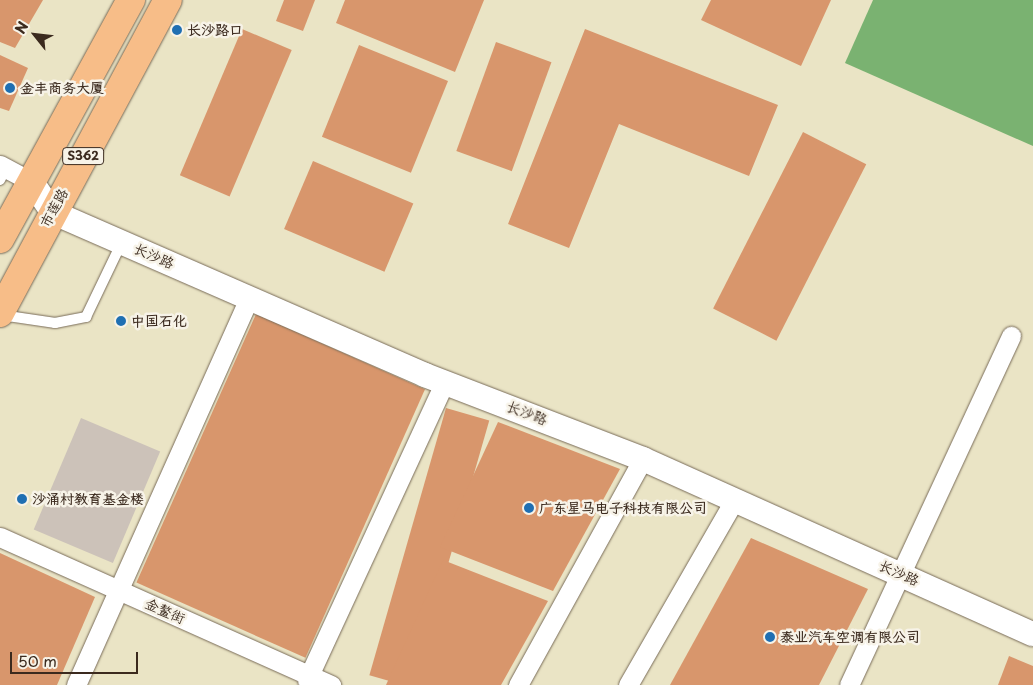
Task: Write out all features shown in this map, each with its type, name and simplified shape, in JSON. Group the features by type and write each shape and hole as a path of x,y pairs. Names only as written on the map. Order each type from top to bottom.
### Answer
{"main road":[{"name":"S362","path":"0,239 131,0"},
{"name":"市莲路","path":"0,314 52,212 168,0"}],"street":[{"path":"2,171 32,182 52,212"},
{"name":"长沙路","path":"52,212 445,381 643,459 734,501 903,574 1033,634"},
{"path":"76,685 249,298"},
{"path":"849,685 903,574 1011,336"},
{"path":"307,680 445,381"},
{"path":"518,685 643,459"},
{"path":"628,685 734,501"},
{"name":"金鳌街","path":"0,537 331,685"}],"lane":[{"path":"0,314 55,323 86,317 122,242"}],"shaded area":[{"path":"81,418 160,452 113,563 34,529"}],"green space":[{"path":"873,0 1033,0 1033,146 845,63"}],"building":[{"path":"0,0 43,0 15,48 0,42"},
{"path":"284,0 315,0 303,31 276,21"},
{"path":"345,0 484,0 455,72 336,23"},
{"path":"711,0 831,0 801,66 701,20"},
{"path":"242,29 292,50 230,196 180,175"},
{"path":"585,29 778,105 749,176 619,124 569,248 508,224"},
{"path":"496,42 551,62 512,171 456,151"},
{"path":"359,45 448,81 411,173 322,137"},
{"name":"金丰商务大厦","path":"0,55 28,68 9,111 0,108"},
{"path":"803,132 866,164 776,341 713,308"},
{"path":"313,161 413,204 384,272 284,229"},
{"path":"256,314 425,389 305,658 136,583"},
{"path":"446,408 489,420 413,685 403,685 369,675"},
{"name":"广东星马电子科技有限公司","path":"498,422 620,469 553,591 440,547"},
{"name":"泰业汽车空调有限公司","path":"751,538 868,589 819,685 670,685"},
{"path":"0,553 95,597 57,685 0,685"},
{"path":"443,560 548,601 501,685 386,685"},
{"path":"1009,656 1033,666 1033,685 998,685"}],"place":[{"name":"长沙路口","path":"177,30"},
{"name":"金丰商务大厦","path":"10,88"},
{"name":"中国石化","path":"121,321"},
{"name":"沙涌村教育基金楼","path":"22,499"},
{"name":"广东星马电子科技有限公司","path":"529,508"},
{"name":"泰业汽车空调有限公司","path":"770,637"}]}
